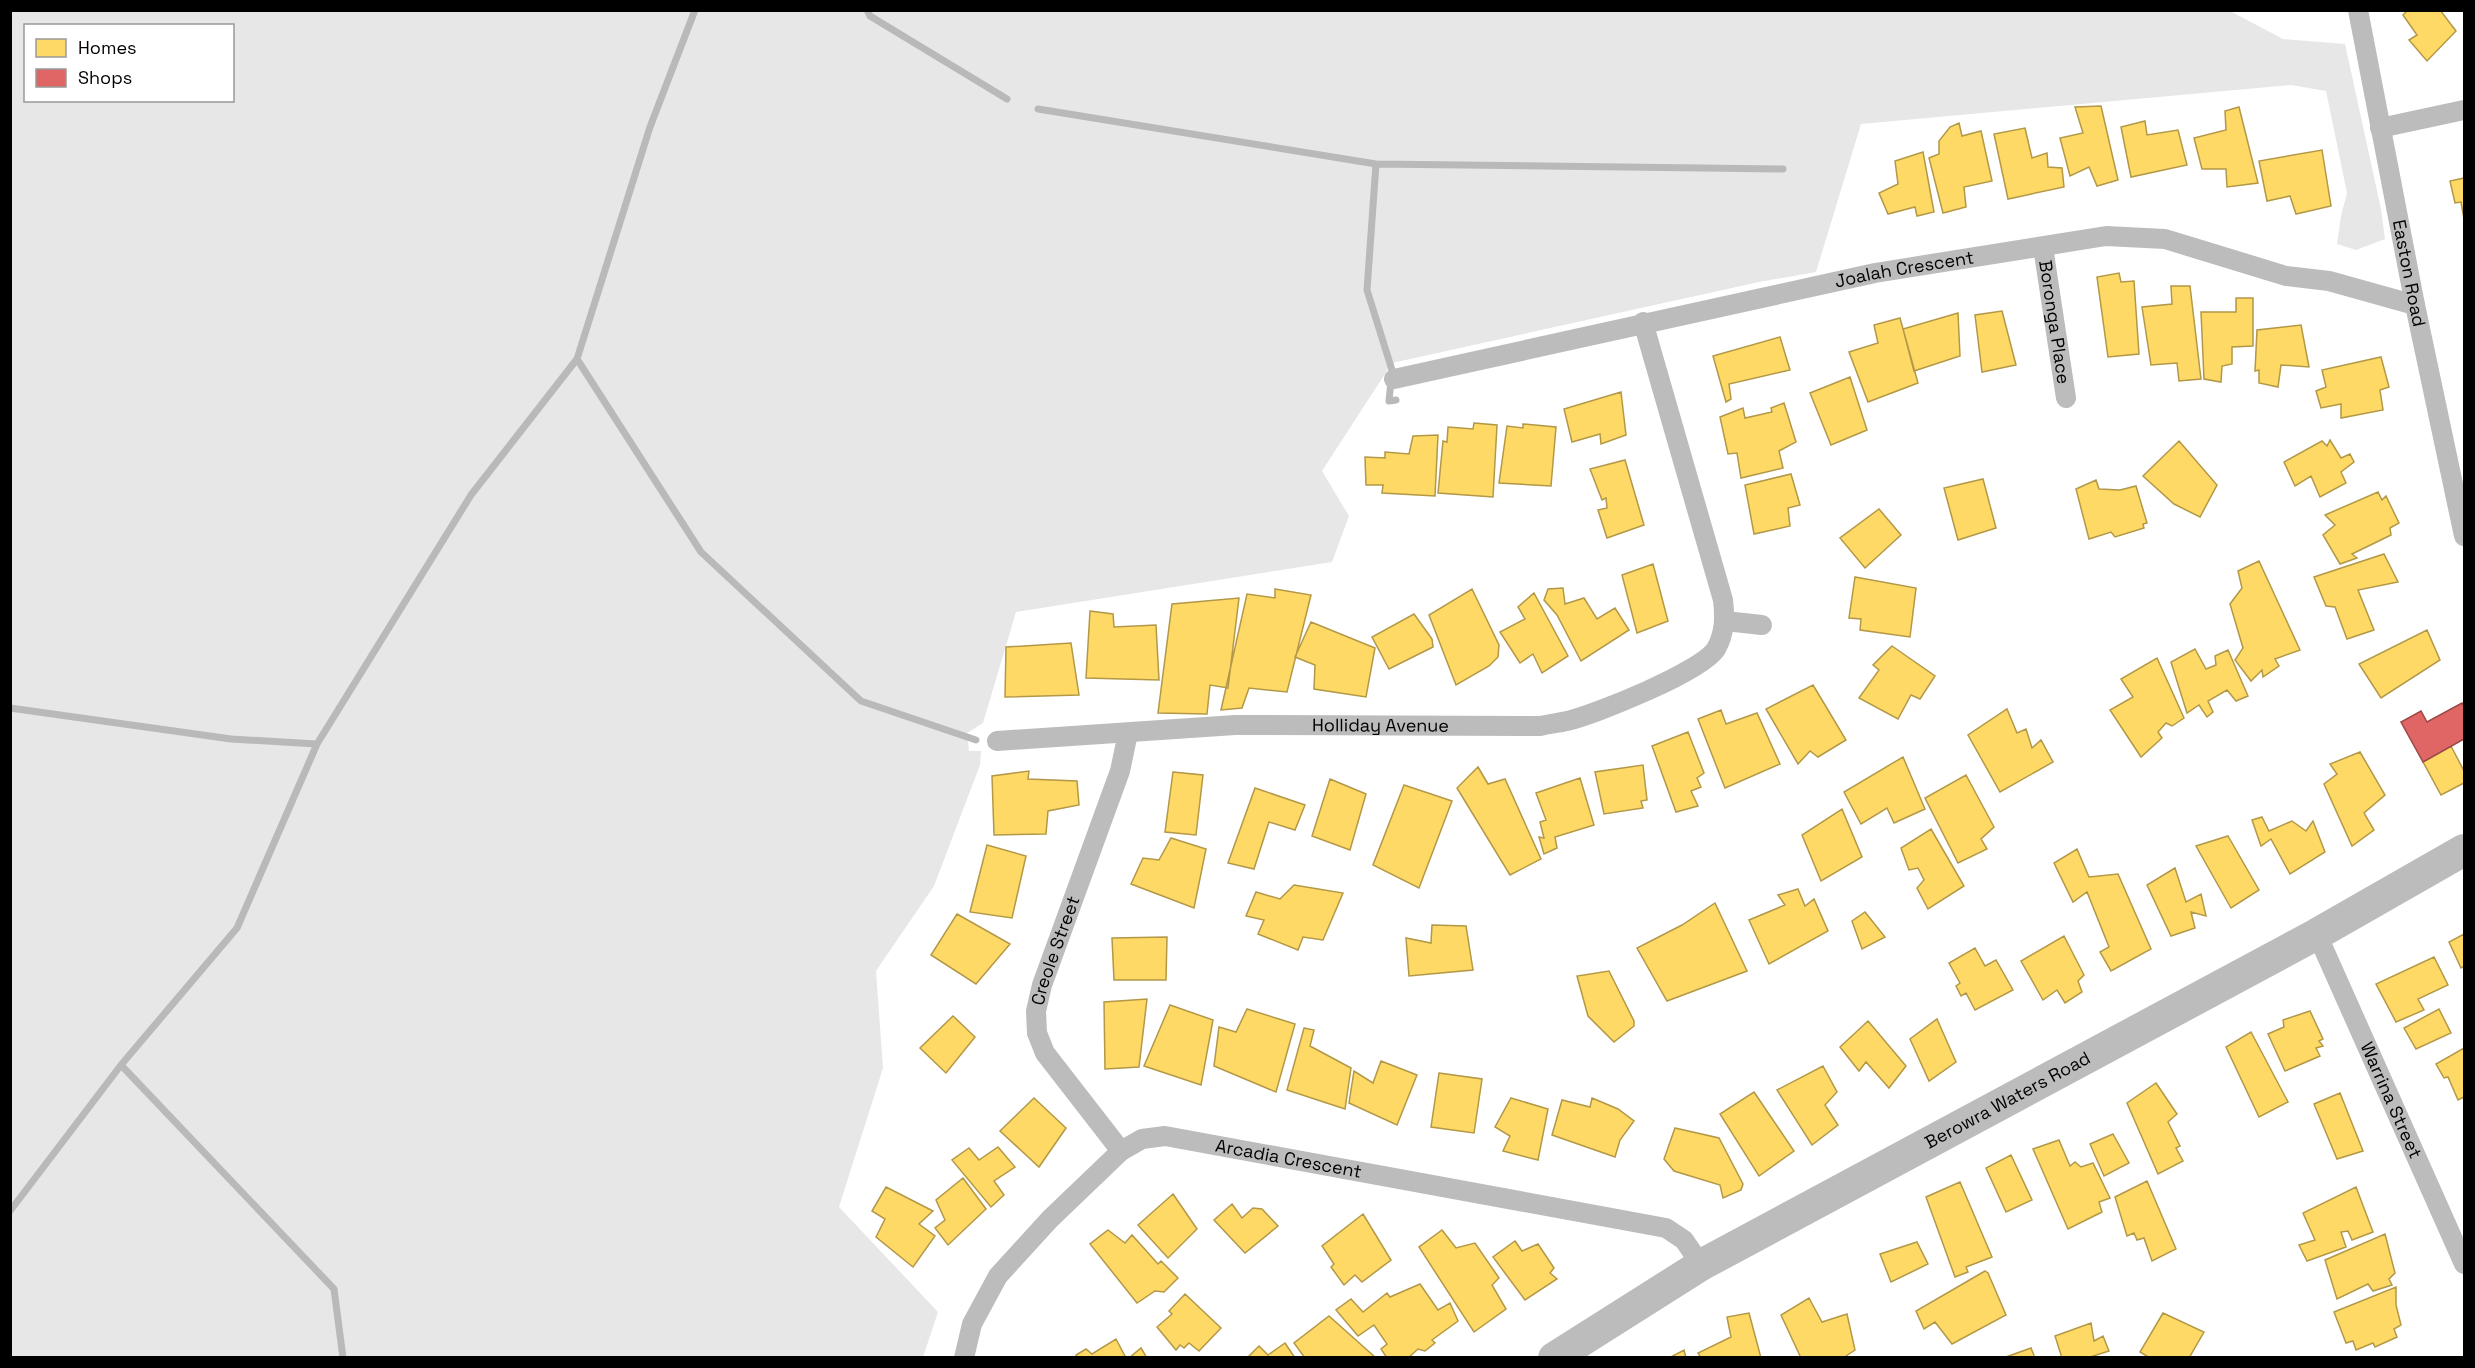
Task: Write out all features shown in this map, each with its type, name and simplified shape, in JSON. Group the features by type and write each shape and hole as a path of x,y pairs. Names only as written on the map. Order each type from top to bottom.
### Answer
{"main road":[{"name":"Berowra Waters Road","path":"1554,1358 1701,1265 2317,934 2464,850"}],"street":[{"name":"Easton Road","path":"2358,10 2415,305 2464,536"},
{"path":"2380,128 2464,110"},
{"name":"Joalah Crescent","path":"1394,379 1643,322 1875,273 2106,236 2165,239 2286,276 2329,281 2415,305"},
{"name":"Boronga Place","path":"2043,247 2066,398"},
{"name":"Holliday Avenue","path":"997,741 1235,724 1540,726 1568,721 1689,672 1704,662 1716,649 1725,621 1723,600 1643,322"},
{"path":"1725,621 1762,625"},
{"name":"Creole Street","path":"1121,1151 1045,1053 1037,1034 1036,1011 1042,984 1120,771 1128,733"},
{"name":"Warrina Street","path":"2317,934 2464,1264"},
{"name":"Arcadia Crescent","path":"964,1358 972,1324 998,1276 1050,1219 1121,1151 1142,1139 1165,1136 1650,1224 1676,1233 1690,1247 1701,1265"}],"shaded area":[{"path":"10,11 2230,11 2283,39 2345,44 2381,209 2385,239 2356,250 2337,244 2347,193 2326,91 2291,85 1861,124 1816,272 1759,282 1392,363 1322,471 1349,516 1332,562 1016,612 983,723 967,733 969,751 981,751 980,765 934,886 876,971 883,1068 839,1207 938,1312 923,1357 11,1357"}],"building: Homes":[{"path":"2408,10 2440,10 2456,31 2427,61 2409,40 2417,35 2403,15"},
{"path":"2101,106 2118,180 2097,186 2089,167 2070,176 2060,138 2083,133 2075,107"},
{"path":"2239,107 2258,183 2227,187 2226,169 2202,169 2194,138 2226,130 2225,111"},
{"path":"2145,121 2147,135 2178,130 2187,165 2131,177 2121,127"},
{"path":"1959,123 1962,136 1981,131 1992,181 1964,187 1966,207 1943,213 1929,158 1939,154 1939,141 1950,127"},
{"path":"2025,128 2032,158 2047,153 2048,167 2062,168 2064,187 2008,199 1994,134"},
{"path":"2322,150 2331,206 2296,214 2290,196 2267,201 2259,161"},
{"path":"1923,152 1934,212 1917,216 1915,207 1888,214 1879,193 1898,184 1895,161"},
{"path":"2464,178 2464,219 2461,202 2455,203 2450,181"},
{"path":"2119,273 2121,282 2134,281 2139,354 2108,357 2097,277"},
{"path":"2171,286 2190,286 2201,379 2179,381 2177,363 2151,365 2142,307 2172,304"},
{"path":"2236,298 2253,298 2253,346 2232,347 2232,364 2222,366 2221,382 2204,379 2201,312 2236,312"},
{"path":"2002,311 2016,365 1982,372 1975,315"},
{"path":"1958,313 1960,356 1914,371 1903,329"},
{"path":"1900,318 1918,383 1868,402 1849,352 1878,343 1874,325"},
{"path":"2301,325 2309,367 2281,365 2278,387 2259,383 2259,370 2255,371 2257,330"},
{"path":"1780,337 1790,370 1729,384 1731,399 1726,402 1713,356"},
{"path":"2381,357 2389,387 2380,390 2383,410 2341,418 2341,404 2321,408 2316,391 2326,387 2322,370"},
{"path":"1850,377 1867,430 1831,445 1810,393"},
{"path":"1621,392 1626,435 1601,444 1600,434 1572,442 1564,409"},
{"path":"1784,403 1796,442 1779,451 1783,468 1741,478 1737,453 1728,454 1720,417 1743,408 1745,418 1772,412 1771,408"},
{"path":"1474,423 1497,425 1493,497 1438,493 1443,441 1447,442 1448,427 1473,429"},
{"path":"1523,424 1556,427 1551,486 1499,483 1507,426 1523,428"},
{"path":"1438,435 1435,496 1382,493 1383,485 1366,485 1365,457 1385,458 1385,452 1409,454 1413,436"},
{"path":"2330,440 2341,458 2350,454 2354,462 2341,472 2346,483 2320,497 2311,476 2295,486 2284,462 2322,441 2327,446"},
{"path":"2179,441 2217,485 2200,517 2174,504 2143,476"},
{"path":"1625,460 1644,525 1607,538 1598,510 1607,508 1606,498 1602,500 1590,469"},
{"path":"1791,474 1800,505 1788,508 1790,526 1754,534 1745,485"},
{"path":"1983,479 1996,528 1958,540 1944,488"},
{"path":"2096,480 2099,489 2120,490 2136,486 2147,523 2143,524 2144,528 2115,537 2111,532 2089,539 2076,489"},
{"path":"2378,492 2382,500 2386,496 2399,523 2390,528 2391,535 2352,554 2357,558 2340,564 2323,535 2335,525 2325,515"},
{"path":"1879,509 1901,535 1865,568 1840,538"},
{"path":"2384,554 2398,582 2358,590 2374,630 2347,639 2335,607 2326,606 2314,577"},
{"path":"2259,561 2300,650 2275,659 2279,666 2263,677 2262,670 2251,681 2235,660 2243,648 2230,604 2242,588 2238,571"},
{"path":"1653,564 1668,621 1637,633 1622,575"},
{"path":"1855,577 1916,588 1910,637 1860,630 1861,619 1849,618"},
{"path":"1563,588 1565,604 1584,598 1597,619 1615,608 1629,630 1581,661 1557,615 1544,600 1548,589"},
{"path":"1275,589 1311,595 1287,692 1249,688 1242,708 1221,710 1247,594 1275,598"},
{"path":"1472,589 1499,645 1498,657 1489,666 1456,685 1429,615"},
{"path":"1534,593 1568,656 1542,673 1533,654 1520,663 1500,632 1525,619 1518,607"},
{"path":"1239,598 1228,688 1210,685 1207,714 1158,713 1172,604"},
{"path":"1090,611 1113,614 1114,627 1156,625 1159,680 1086,678"},
{"path":"1414,614 1432,639 1433,647 1389,669 1372,637"},
{"path":"1311,622 1375,648 1366,697 1314,689 1315,665 1295,657"},
{"path":"2427,630 2440,660 2381,698 2359,664"},
{"path":"1071,643 1079,695 1005,697 1006,647"},
{"path":"1892,646 1935,676 1920,699 1911,695 1898,719 1859,698 1879,670 1873,665"},
{"path":"2195,649 2206,669 2216,665 2215,656 2228,650 2248,696 2236,701 2227,690 2208,701 2213,712 2207,717 2199,705 2187,713 2171,662"},
{"path":"2157,658 2184,718 2172,726 2166,723 2158,732 2162,738 2141,757 2110,710 2133,697 2121,679"},
{"path":"1813,685 1846,740 1818,757 1810,751 1798,764 1766,709"},
{"path":"2007,709 2017,733 2026,729 2032,748 2041,740 2053,762 2000,792 1968,735"},
{"path":"1721,710 1726,724 1757,713 1780,764 1725,788 1698,719"},
{"path":"1688,732 1704,773 1697,778 1701,787 1691,791 1698,806 1676,812 1652,746"},
{"path":"2451,746 2464,771 2464,783 2441,795 2423,762"},
{"path":"2360,752 2385,795 2364,813 2374,830 2352,846 2324,784 2337,774 2330,764"},
{"path":"1903,757 1925,809 1894,823 1887,808 1861,824 1844,792"},
{"path":"1643,765 1647,800 1641,801 1643,808 1604,814 1595,772"},
{"path":"1478,767 1488,784 1505,779 1541,859 1510,875 1457,788"},
{"path":"1029,771 1028,779 1077,781 1079,805 1048,811 1046,834 994,835 992,776"},
{"path":"1173,772 1203,775 1196,835 1165,832"},
{"path":"1966,775 1994,827 1981,839 1987,849 1958,863 1925,798"},
{"path":"1580,778 1594,825 1555,837 1557,848 1544,854 1539,837 1544,838 1540,822 1546,820 1536,793"},
{"path":"1330,779 1366,794 1350,850 1312,836"},
{"path":"1404,785 1452,801 1419,888 1373,865"},
{"path":"1255,788 1305,805 1295,830 1269,822 1254,869 1228,863"},
{"path":"1842,809 1862,857 1821,881 1802,835"},
{"path":"2262,817 2269,831 2292,821 2306,831 2313,821 2325,852 2290,874 2271,839 2261,846 2252,820"},
{"path":"1931,829 1964,886 1928,909 1917,888 1924,880 1918,868 1909,870 1901,848"},
{"path":"2228,836 2259,890 2231,908 2196,846"},
{"path":"1171,838 1206,849 1194,908 1131,884 1143,858 1159,860"},
{"path":"987,845 1026,856 1012,918 970,912"},
{"path":"2077,849 2089,877 2118,874 2151,949 2111,971 2100,952 2109,947 2087,892 2073,902 2054,863"},
{"path":"2175,868 2186,902 2201,894 2206,916 2191,912 2195,928 2171,936 2147,885"},
{"path":"1294,885 1343,893 1323,940 1303,937 1298,950 1258,934 1264,920 1246,916 1256,892 1280,899"},
{"path":"1798,889 1805,906 1814,899 1828,931 1769,964 1749,920 1785,905 1778,895"},
{"path":"1715,903 1747,971 1667,1001 1637,948 1682,925"},
{"path":"1865,912 1885,937 1862,949 1852,921"},
{"path":"957,914 1010,944 976,984 931,955"},
{"path":"1432,925 1466,926 1473,970 1409,976 1406,938 1431,943"},
{"path":"2464,934 2464,966 2461,968 2449,942"},
{"path":"2064,936 2084,975 2078,981 2082,992 2065,1003 2057,990 2043,1000 2021,961"},
{"path":"1167,937 1166,980 1114,980 1112,938"},
{"path":"1975,948 1985,966 1996,960 2013,990 1975,1010 1966,993 1961,996 1956,986 1960,983 1949,963"},
{"path":"2434,957 2448,985 2418,999 2424,1010 2396,1022 2376,984"},
{"path":"1609,971 1634,1021 1634,1026 1614,1042 1588,1016 1577,976"},
{"path":"1147,999 1139,1067 1105,1069 1104,1002"},
{"path":"1170,1005 1213,1020 1201,1085 1144,1066"},
{"path":"1247,1009 1295,1024 1276,1092 1214,1066 1219,1027 1236,1032"},
{"path":"2439,1009 2451,1033 2416,1049 2404,1028"},
{"path":"2310,1011 2323,1039 2319,1041 2323,1046 2316,1048 2320,1056 2285,1071 2268,1034 2284,1027 2283,1020"},
{"path":"953,1016 975,1037 946,1073 920,1048"},
{"path":"1937,1019 1956,1062 1929,1081 1910,1039"},
{"path":"1868,1021 1906,1066 1889,1088 1866,1062 1859,1071 1840,1047"},
{"path":"1304,1028 1314,1030 1310,1046 1351,1068 1345,1109 1287,1090"},
{"path":"2251,1032 2288,1102 2259,1117 2226,1047"},
{"path":"2464,1048 2464,1097 2458,1100 2448,1077 2444,1078 2436,1064"},
{"path":"1381,1061 1417,1075 1397,1125 1349,1103 1354,1071 1373,1083"},
{"path":"1823,1066 1837,1092 1825,1105 1838,1125 1812,1145 1777,1090"},
{"path":"1439,1073 1482,1079 1474,1133 1431,1127"},
{"path":"2156,1083 2177,1114 2168,1122 2180,1146 2176,1148 2183,1161 2158,1174 2127,1103"},
{"path":"1754,1092 1794,1151 1759,1176 1720,1114"},
{"path":"2340,1093 2363,1151 2337,1159 2314,1104"},
{"path":"1034,1098 1066,1128 1039,1167 1000,1131"},
{"path":"1511,1098 1548,1109 1538,1160 1503,1151 1510,1136 1495,1127"},
{"path":"1592,1098 1618,1109 1634,1121 1620,1140 1615,1157 1552,1135 1562,1100 1590,1107"},
{"path":"1675,1128 1719,1138 1743,1184 1741,1190 1723,1198 1720,1185 1674,1171 1664,1159"},
{"path":"2113,1134 2129,1163 2104,1176 2090,1144"},
{"path":"2059,1140 2070,1166 2075,1162 2081,1167 2093,1163 2110,1198 2099,1202 2102,1212 2068,1229 2033,1149"},
{"path":"998,1147 1015,1167 994,1181 1004,1195 991,1207 952,1160 969,1148 979,1160"},
{"path":"2011,1155 2032,1200 2006,1212 1986,1168"},
{"path":"963,1178 986,1209 948,1245 935,1228 945,1220 936,1200"},
{"path":"2147,1181 2176,1249 2152,1261 2144,1238 2137,1240 2134,1233 2127,1236 2115,1197"},
{"path":"1960,1182 1992,1257 1966,1267 1968,1272 1955,1277 1926,1197"},
{"path":"886,1187 933,1211 919,1224 935,1236 913,1267 876,1237 885,1219 872,1211"},
{"path":"2356,1187 2373,1232 2352,1240 2348,1231 2341,1232 2346,1247 2307,1261 2299,1245 2315,1240 2303,1213"},
{"path":"1173,1194 1197,1229 1168,1258 1138,1225"},
{"path":"1232,1204 1242,1218 1253,1208 1262,1209 1278,1226 1245,1253 1214,1220"},
{"path":"1363,1214 1391,1260 1362,1282 1355,1275 1344,1285 1331,1267 1334,1264 1322,1246"},
{"path":"1108,1230 1125,1243 1132,1235 1158,1264 1161,1261 1178,1278 1164,1292 1155,1291 1137,1303 1090,1244"},
{"path":"1442,1230 1456,1248 1475,1243 1499,1278 1492,1285 1506,1309 1474,1332 1419,1247"},
{"path":"2385,1234 2395,1273 2389,1279 2392,1285 2373,1291 2368,1284 2337,1299 2325,1260"},
{"path":"1515,1241 1522,1251 1538,1244 1554,1268 1550,1273 1557,1279 1525,1300 1493,1257"},
{"path":"1917,1242 1928,1264 1891,1282 1880,1254"},
{"path":"1985,1271 1988,1273 2006,1315 1952,1344 1935,1322 1924,1329 1916,1311"},
{"path":"1420,1284 1438,1310 1450,1303 1458,1321 1432,1340 1435,1343 1425,1351 1418,1349 1408,1358 1387,1358 1381,1349 1387,1344 1374,1325 1358,1336 1336,1310 1351,1299 1363,1312 1387,1293 1390,1297"},
{"path":"2396,1287 2396,1305 2401,1325 2394,1329 2397,1337 2375,1347 2373,1343 2356,1350 2353,1341 2346,1343 2334,1312"},
{"path":"1185,1294 1221,1328 1199,1351 1189,1343 1184,1348 1180,1345 1176,1350 1157,1327 1172,1314 1169,1311"},
{"path":"1809,1298 1822,1322 1847,1314 1855,1350 1843,1358 1801,1358 1781,1315"},
{"path":"1749,1313 1761,1358 1701,1358 1698,1353 1731,1337 1727,1317"},
{"path":"2163,1313 2204,1332 2189,1358 2150,1358 2140,1352"},
{"path":"1329,1316 1376,1358 1305,1358 1294,1343"},
{"path":"2091,1323 2094,1341 2103,1336 2109,1351 2087,1358 2062,1358 2055,1336"},
{"path":"1116,1339 1126,1358 1076,1358 1076,1355 1086,1349 1092,1354"},
{"path":"1285,1343 1295,1358 1247,1358 1259,1346 1268,1355"},
{"path":"1141,1348 1147,1358 1129,1358"},
{"path":"2031,1348 2035,1358 2003,1358"},
{"path":"1684,1350 1686,1358 1669,1358"}],"building: Shops":[{"path":"2462,703 2464,706 2464,739 2423,762 2401,722 2421,711 2427,722"}],"waterway":[{"path":"10,1211 121,1065 237,928 317,744 471,495 577,359 650,127 695,10"},
{"path":"867,10 870,16 1007,99"},
{"path":"1038,109 1376,164 1783,169"},
{"path":"1376,164 1367,290 1392,370 1389,401 1396,400"},
{"path":"577,359 701,552 861,701 976,740"},
{"path":"10,708 231,739 317,744"},
{"path":"121,1065 334,1289 343,1358"}]}
